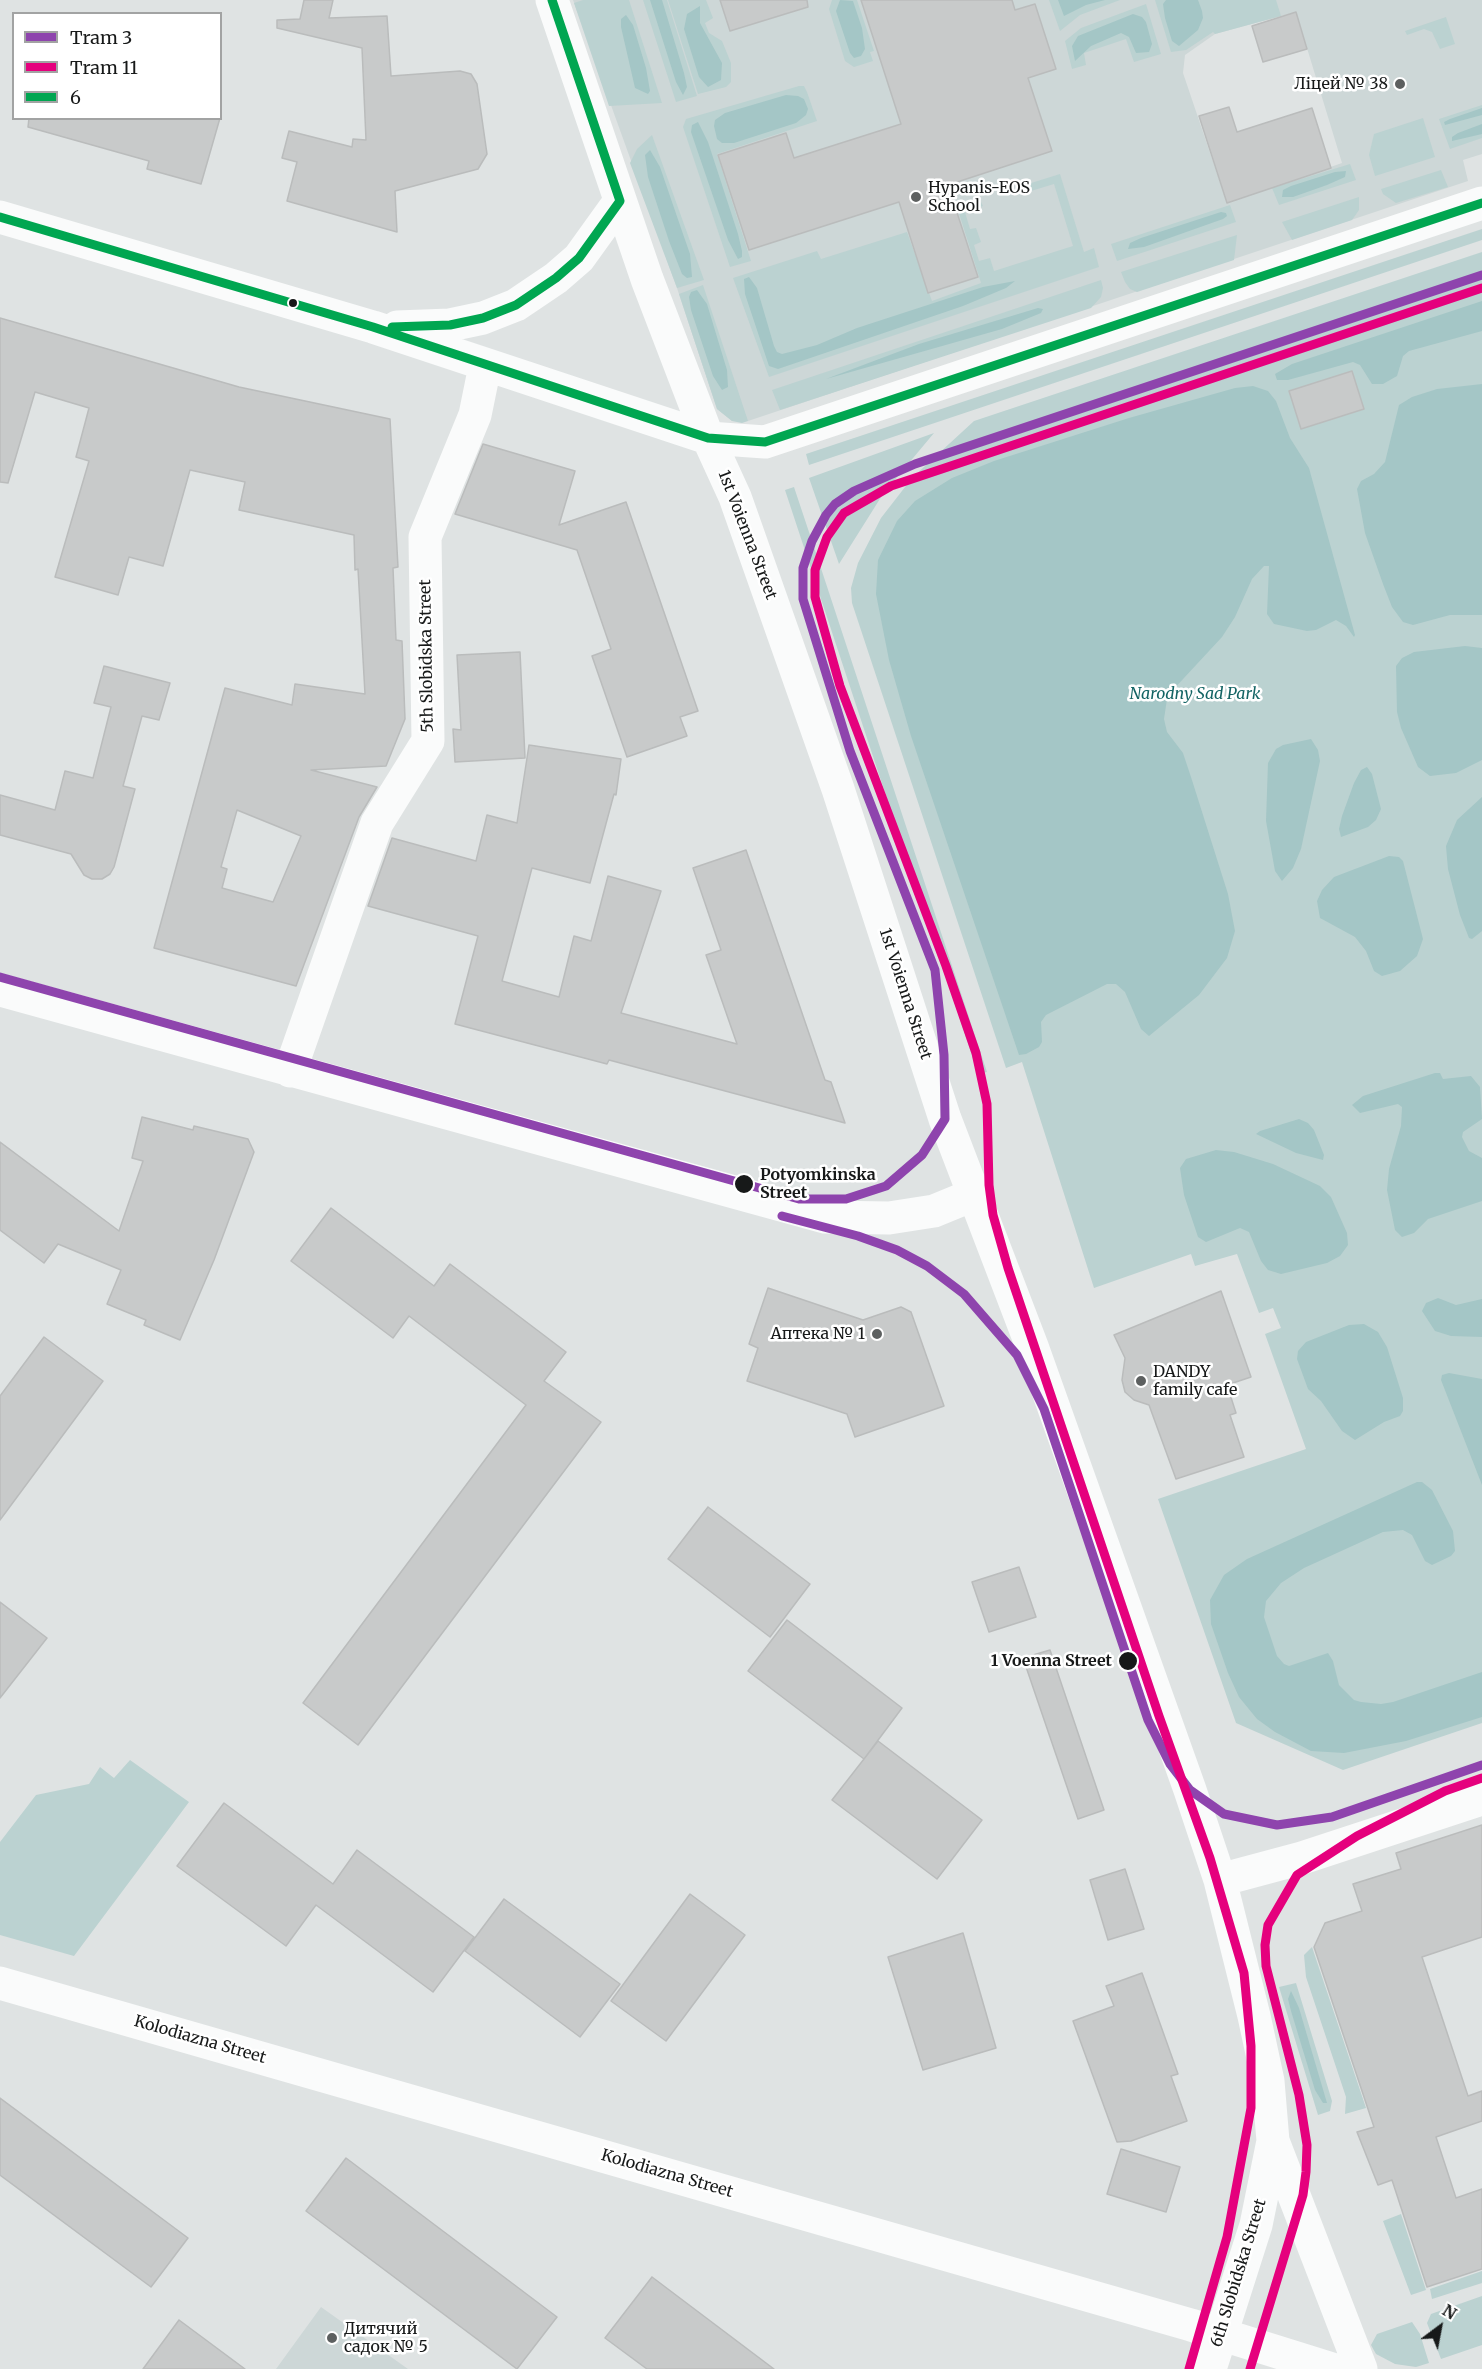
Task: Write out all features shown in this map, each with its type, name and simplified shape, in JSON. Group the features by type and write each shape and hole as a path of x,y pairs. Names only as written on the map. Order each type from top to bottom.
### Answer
{"street":[{"name":"1st Voienna Street","path":"552,0 620,201 708,438 735,497 973,1195 1037,1360 1220,1880 1268,2081 1273,2141 1361,2369"},
{"path":"373,327 450,325 483,318 516,305 556,278 579,258 620,201"},
{"path":"0,217 373,327 708,438 765,442 1482,203"},
{"name":"5th Slobidska Street","path":"290,1071 377,823 428,741 425,537 475,415 485,366"},
{"path":"0,990 825,1217 889,1218 934,1211 973,1195"},
{"path":"1220,1880 1302,1858 1482,1799"},
{"name":"Kolodiazna Street","path":"0,1983 1220,2334 1332,2369"},
{"name":"6th Slobidska Street","path":"1210,2369 1256,2225 1273,2141"}],"shaded area":[{"path":"573,0 1482,0 1482,154 1463,160 1468,181 748,421 732,421 717,409 677,288","holes":["1296,12 1342,163 1227,203 1183,73 1185,55 1215,34"]},
{"path":"650,0 662,0 684,73 687,87 683,95 676,82"},
{"path":"840,0 853,1 862,28 865,49 861,56 854,58 850,53 836,11"},
{"path":"1058,0 1105,0 1086,5 1064,16"},
{"path":"1166,0 1198,0 1202,11 1203,18 1198,30 1179,46 1172,41 1165,18 1163,4"},
{"path":"700,6 700,23 722,63 721,80 708,87 699,77 684,29 687,14"},
{"path":"1133,14 1142,17 1146,22 1152,44 1149,52 1136,53 1129,37 1121,33 1091,46 1075,61 1072,46 1078,36"},
{"path":"626,15 633,25 646,68 650,91 648,94 635,88 621,27 621,19"},
{"path":"786,95 804,99 808,109 806,115 796,123 734,143 722,143 717,139 715,120 725,113"},
{"path":"1482,108 1482,115 1445,125 1444,122 1450,119"},
{"path":"698,122 708,142 738,234 742,257 738,259 728,240 691,132 692,125"},
{"path":"1482,124 1482,134 1452,141 1452,137 1458,133"},
{"path":"650,150 660,167 690,254 692,277 687,278 682,274 669,241 648,177 645,155"},
{"path":"1346,171 1345,177 1327,185 1293,197 1282,197 1283,190 1291,186 1335,172"},
{"path":"1221,212 1226,213 1227,216 1223,219 1144,247 1128,249 1130,243 1141,238"},
{"path":"749,277 757,288 774,346 777,352 782,354 817,345 857,328 983,287 1015,281 1006,288 963,306 778,369 769,366 745,294 744,279"},
{"path":"697,290 707,304 727,370 728,387 722,390 713,376 691,310 689,297 691,292"},
{"path":"1482,301 1482,331 1409,351 1403,356 1397,376 1383,384 1372,384 1360,365 1353,362 1288,380 1277,380 1275,374 1292,364"},
{"path":"1038,308 1043,309 1041,313 1002,329 826,379 919,344"},
{"path":"1482,384 1482,615 1450,615 1413,625 1403,622 1392,607 1365,533 1357,489 1361,481 1374,474 1385,462 1399,405 1412,397 1437,389"},
{"path":"1253,386 1268,391 1276,401 1290,438 1309,468 1355,635 1354,637 1346,626 1336,620 1316,630 1307,631 1274,624 1267,614 1269,566 1264,566 1252,579 1235,617 1222,637 1171,692 1167,699 1164,719 1167,732 1183,753 1228,894 1235,931 1227,958 1199,995 1149,1036 1141,1029 1125,992 1116,984 1107,984 1046,1015 1041,1022 1042,1042 1039,1047 1019,1055 911,736 889,660 876,594 878,560 897,521 915,501 952,478 994,461 1129,418 1235,388"},
{"path":"1465,646 1482,648 1482,760 1456,773 1430,776 1418,767 1401,728 1397,712 1396,666 1402,658 1414,652"},
{"path":"1311,739 1318,750 1320,761 1301,849 1293,868 1282,881 1275,871 1266,821 1268,763 1276,749 1283,745"},
{"path":"1367,767 1372,774 1381,809 1376,820 1368,827 1341,837 1339,829 1342,816 1354,783 1361,770"},
{"path":"1482,797 1482,931 1472,939 1469,938 1460,915 1448,869 1446,846 1457,820"},
{"path":"1389,856 1399,857 1403,861 1423,939 1417,956 1400,971 1382,976 1374,971 1366,951 1355,937 1320,918 1317,901 1322,890 1334,877"},
{"path":"1440,1073 1443,1079 1471,1076 1480,1087 1482,1119 1463,1132 1462,1137 1469,1151 1482,1158 1482,1201 1428,1219 1414,1233 1402,1237 1395,1230 1387,1190 1389,1169 1401,1126 1402,1107 1398,1104 1360,1113 1352,1105 1363,1096"},
{"path":"1299,1119 1308,1123 1314,1130 1324,1155 1323,1160 1296,1153 1256,1134"},
{"path":"1216,1150 1234,1152 1273,1164 1320,1186 1331,1197 1347,1233 1348,1245 1340,1256 1327,1263 1281,1274 1268,1270 1261,1261 1249,1232 1240,1228 1206,1242 1198,1237 1184,1195 1180,1168 1186,1159"},
{"path":"1438,1298 1456,1305 1482,1299 1482,1337 1451,1336 1435,1331 1422,1311 1426,1303"},
{"path":"1364,1324 1378,1332 1387,1347 1403,1398 1403,1411 1400,1416 1384,1422 1355,1440 1342,1431 1321,1401 1308,1389 1297,1359 1298,1351 1306,1342 1349,1325"},
{"path":"1449,1373 1482,1379 1482,1485 1441,1380 1442,1375"},
{"path":"1417,1482 1422,1482 1432,1490 1453,1531 1455,1551 1451,1556 1432,1565 1425,1561 1412,1535 1403,1530 1383,1532 1304,1568 1281,1583 1266,1601 1264,1617 1277,1656 1284,1664 1289,1666 1328,1653 1333,1661 1339,1685 1354,1700 1361,1702 1381,1704 1393,1702 1482,1672 1482,1717 1406,1741 1344,1753 1311,1751 1275,1732 1257,1719 1239,1697 1211,1624 1210,1600 1224,1575 1247,1559"},
{"path":"1291,1991 1299,2008 1327,2103 1323,2103 1315,2090 1288,1999"},
{"name":"Дитячий садок № 5","path":"321,2307 408,2369 276,2369"}],"green space":[{"path":"583,0 629,0 662,103 609,106 574,3"},
{"path":"643,0 667,0 697,96 676,102"},
{"path":"668,0 706,0 713,18 705,23 709,33 722,41 731,63 731,82 726,87 698,94"},
{"path":"832,0 857,0 874,51 870,52 873,61 854,67 845,61 829,9"},
{"path":"1049,0 1120,0 1080,15 1060,31"},
{"path":"1155,0 1276,0 1281,16 1215,34 1213,32 1186,50 1171,52"},
{"path":"1146,4 1161,54 1134,62 1126,39 1084,53 1086,65 1072,69 1065,41 1081,28"},
{"path":"1446,17 1455,44 1440,49 1432,32 1424,29 1407,35 1405,31"},
{"path":"804,86 817,121 717,154 751,261 730,267 683,127 686,119"},
{"path":"1482,105 1482,138 1450,149 1439,119"},
{"path":"1423,118 1435,157 1375,176 1369,155 1374,134"},
{"path":"652,135 704,280 677,288 630,163 637,149"},
{"path":"1350,164 1356,180 1279,205 1272,188"},
{"path":"1441,170 1448,187 1396,203 1383,194 1381,189"},
{"path":"1060,174 1084,252 1094,248 1099,267 769,377 733,278 817,251 821,259 907,232 932,301 981,283 957,207 980,200 983,206 965,212 970,229 976,228 981,242 974,245 979,261 990,258 994,271 1073,246 1054,184 1031,191 1028,184"},
{"path":"1359,197 1359,210 1352,220 1292,240 1282,222"},
{"path":"1230,205 1236,222 1117,261 1111,244"},
{"path":"1482,229 1482,240 809,465 806,454"},
{"path":"1237,235 1234,260 1137,292 1130,289 1121,272"},
{"name":"Narodny Sad Park","path":"1482,252 1482,1723 1343,1770 1236,1723 1158,1499 1306,1449 1265,1334 1281,1328 1273,1308 1259,1313 1237,1254 1195,1266 1191,1254 1094,1288 1022,1062 1006,1068 852,603 851,588 858,563 881,518 912,478 974,421"},
{"path":"1101,280 1103,288 1101,297 1091,308 780,410 772,390"},
{"path":"703,285 748,421 742,423 732,421 717,409 679,294"},
{"path":"934,433 883,494 839,564 809,478"},
{"path":"794,487 987,1072 978,1074 785,490"},
{"path":"130,1760 189,1802 74,1956 0,1935 0,1842 36,1795 89,1784 100,1767 114,1778"},
{"path":"1312,1947 1366,2108 1345,2114 1346,2097 1306,1977 1304,1955"},
{"path":"1296,1983 1332,2101 1330,2111 1318,2115 1279,1987"},
{"path":"1401,2214 1426,2290 1411,2295 1383,2221"},
{"path":"1482,2271 1482,2283 1432,2299 1430,2289"},
{"path":"1482,2296 1482,2345 1441,2359 1427,2323 1431,2314"},
{"path":"1412,2322 1420,2334 1429,2363 1416,2367 1395,2364 1376,2354 1371,2345 1377,2334"}],"building":[{"path":"304,0 333,0 329,18 387,16 391,76 460,71 471,74 477,84 487,154 478,169 395,191 397,232 287,201 297,162 282,158 289,131 352,147 353,139 366,140 362,48 277,28 277,20 300,19"},
{"path":"720,0 807,0 808,7 730,31"},
{"path":"861,0 1012,0 1015,10 1035,4 1056,69 1028,78 1052,151 948,185 978,277 928,293 899,202 749,250 718,155 786,133 794,158 901,124"},
{"path":"1296,12 1307,49 1263,62 1252,26"},
{"path":"1229,107 1237,132 1312,108 1331,168 1227,203 1199,116"},
{"path":"29,120 219,120 201,184 147,169 149,161 28,127"},
{"path":"0,318 239,387 390,419 398,567 393,568 396,640 402,641 405,719 386,766 311,770 377,787 359,817 296,986 154,948 225,688 292,705 295,684 365,694 354,535 239,510 245,482 190,470 163,566 129,557 118,595 55,577 89,461 76,457 89,408 35,392 8,483 0,482","holes":["237,810 301,836 273,902 222,888 227,869 221,867"]},
{"path":"1352,371 1364,409 1301,429 1289,391"},
{"path":"483,444 575,471 559,525 626,502 698,711 680,717 687,736 627,757 592,656 611,649 577,550 455,514"},
{"path":"520,652 525,758 455,762 453,729 461,730 457,655"},
{"path":"104,666 170,683 159,720 142,716 123,786 135,789 114,867 110,874 102,879 92,879 84,875 71,854 0,835 0,795 55,810 65,771 93,778 111,707 94,703"},
{"path":"529,745 621,759 616,795 614,794 590,883 532,868 502,981 559,997 574,936 591,941 608,876 661,891 621,1013 737,1044 706,955 721,950 693,868 746,850 825,1080 831,1082 845,1123 609,1060 607,1064 455,1024 478,936 368,906 392,838 476,861 487,815 517,823"},
{"path":"142,1117 193,1130 194,1126 248,1139 254,1152 214,1260 180,1340 144,1325 146,1320 107,1304 121,1270 58,1244 44,1263 0,1230 0,1142 119,1231 143,1161 132,1158"},
{"path":"331,1208 434,1286 450,1264 566,1352 544,1381 601,1422 358,1745 303,1703 526,1405 409,1316 393,1338 291,1261"},
{"path":"768,1288 863,1320 901,1307 911,1312 944,1406 855,1437 847,1414 747,1381 758,1348 749,1344"},
{"path":"1221,1291 1251,1377 1227,1385 1236,1413 1230,1415 1244,1457 1176,1479 1149,1405 1134,1400 1125,1392 1122,1380 1125,1358 1114,1335"},
{"path":"44,1337 103,1381 0,1520 0,1396"},
{"path":"708,1507 810,1584 770,1637 668,1559"},
{"path":"1019,1567 1036,1617 989,1632 972,1582"},
{"path":"0,1602 47,1638 0,1698"},
{"path":"787,1620 902,1708 864,1759 748,1671"},
{"path":"1050,1650 1104,1810 1078,1819 1023,1658"},
{"path":"878,1741 982,1820 937,1879 832,1800"},
{"path":"224,1803 333,1884 357,1850 474,1937 433,1992 316,1905 286,1946 177,1866"},
{"path":"1482,1825 1482,1937 1422,1957 1468,2096 1482,2091 1482,2121 1436,2137 1456,2198 1482,2189 1482,2269 1427,2287 1392,2180 1378,2185 1357,2132 1374,2127 1314,1947 1325,1923 1362,1911 1353,1884 1401,1869 1396,1853"},
{"path":"1125,1869 1144,1929 1108,1940 1090,1880"},
{"path":"690,1894 745,1935 666,2041 611,2001"},
{"path":"504,1899 620,1984 580,2037 465,1951"},
{"path":"963,1933 996,2048 923,2070 888,1957"},
{"path":"1142,1973 1178,2074 1171,2076 1187,2121 1131,2141 1117,2142 1073,2021 1114,2006 1106,1986"},
{"path":"0,2098 188,2238 151,2287 0,2175"},
{"path":"1121,2149 1180,2167 1166,2212 1107,2194"},
{"path":"346,2158 557,2317 517,2369 306,2211"},
{"path":"652,2277 774,2369 647,2369 605,2338"},
{"path":"179,2320 245,2369 143,2369"}],"tram line":[{"name":"3","path":"0,977 799,1199 846,1199 886,1186 922,1155 945,1119 944,1055 935,970 850,751 803,599 803,568 812,541 826,515 835,504 854,491 915,464 1482,275"},
{"name":"11","path":"1189,2369 1227,2237 1251,2108 1251,2046 1244,1973 1210,1858 1159,1716 1008,1268 993,1215 989,1185 987,1104 976,1053 946,966 840,686 815,597 815,570 827,537 844,513 891,486 1482,288"},
{"name":"3","path":"782,1216 858,1236 897,1250 927,1266 964,1294 1017,1355 1044,1409 1148,1720 1170,1764 1190,1790 1224,1814 1277,1825 1332,1817 1482,1765"},
{"name":"11","path":"1250,2369 1303,2195 1306,2172 1307,2145 1299,2095 1266,1966 1265,1945 1268,1925 1297,1875 1357,1836 1445,1791 1482,1778"}],"transit line":[{"name":"6","path":"392,327 450,325 483,318 516,305 556,278 579,258 620,201 552,0"},
{"name":"6","path":"0,217 373,327 708,438 765,442 1482,203"}],"place":[{"name":"Ліцей № 38","path":"1400,84"},
{"name":"Hypanis-EOS School","path":"916,197"},
{"name":"Potyomkinska Street","path":"744,1184"},
{"name":"Аптека № 1","path":"877,1334"},
{"name":"DANDY family cafe","path":"1141,1381"},
{"name":"1 Voenna Street","path":"1128,1661"},
{"name":"Дитячий садок № 5","path":"332,2338"}]}
